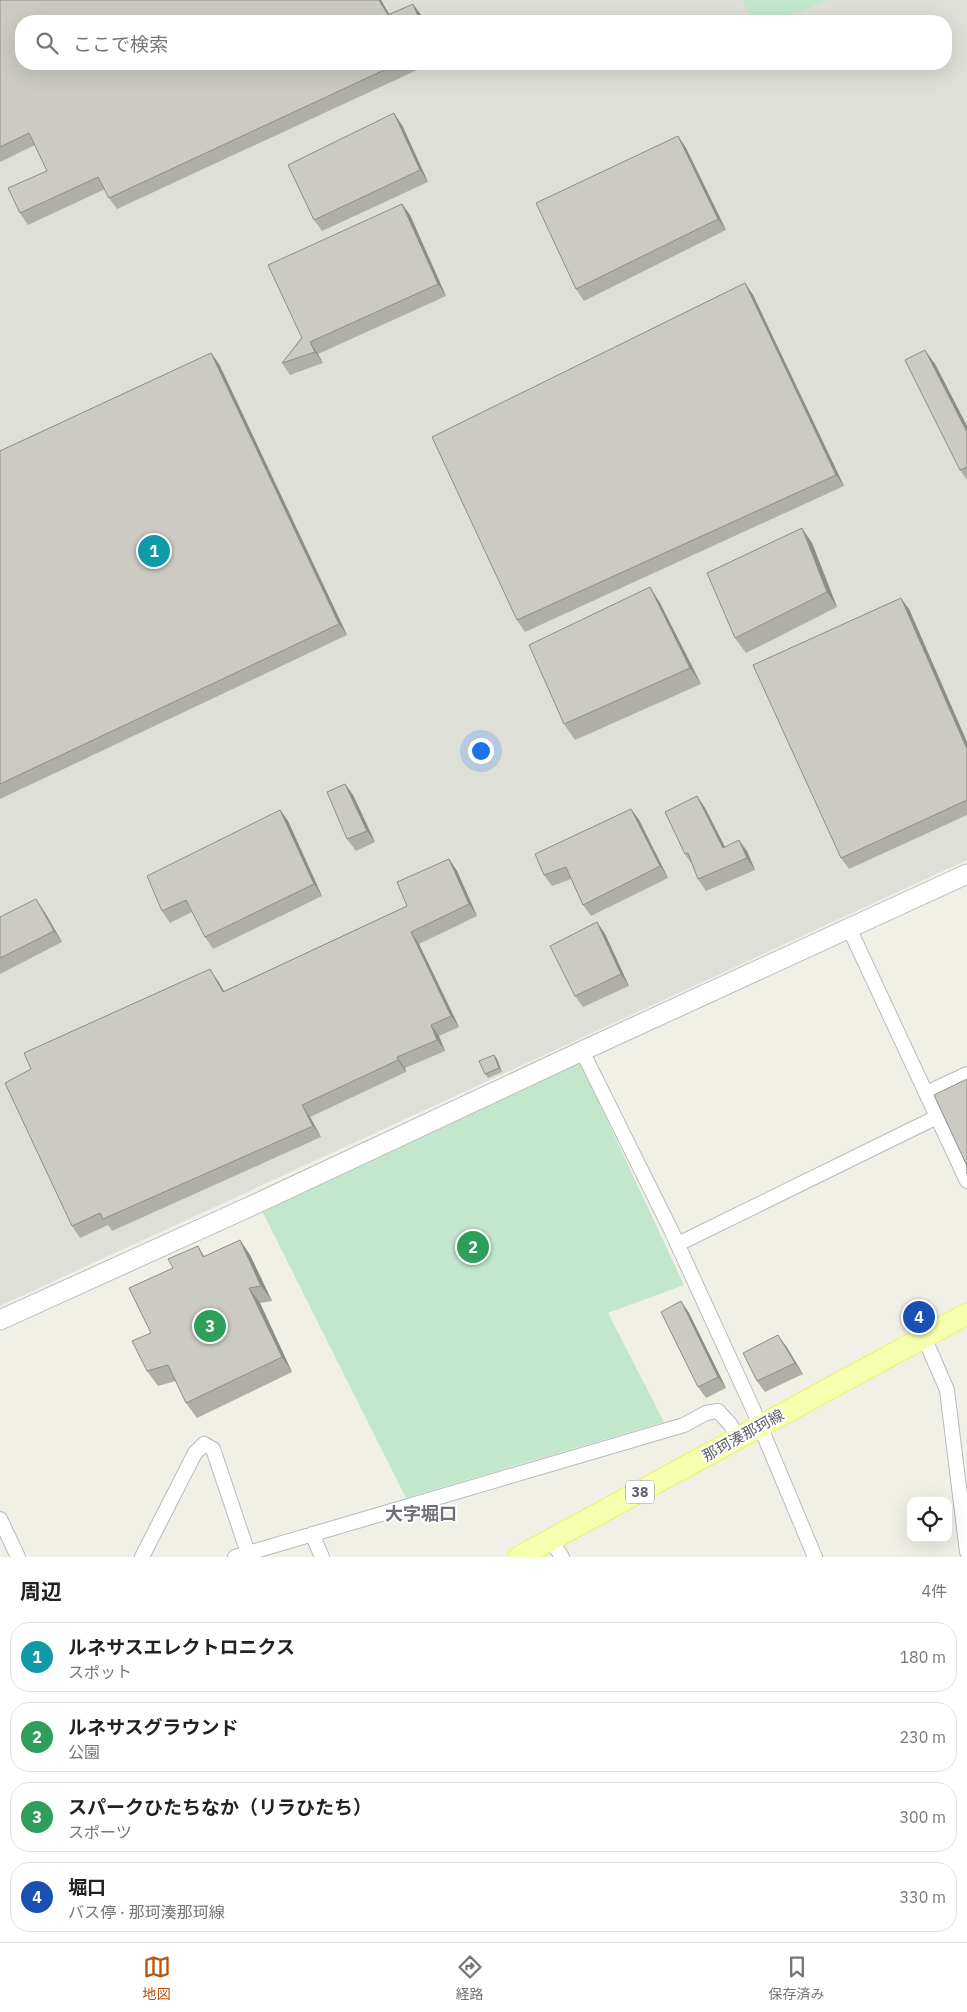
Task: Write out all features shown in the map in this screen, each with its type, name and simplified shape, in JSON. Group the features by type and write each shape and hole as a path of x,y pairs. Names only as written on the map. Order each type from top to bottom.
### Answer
{"main road":[{"name":"那珂湊那珂線","path":"519,1557 557,1548 738,1438 967,1314"}],"street":[{"path":"0,1320 249,1208 582,1051 967,874"},
{"path":"849,928 967,1182"},
{"path":"582,1051 678,1244 760,1426 815,1557"},
{"path":"926,1093 967,1074"},
{"path":"678,1244 937,1117"},
{"path":"924,1337 947,1390 967,1552"},
{"path":"142,1557 195,1453 204,1444 214,1448 241,1555 684,1425 706,1413 718,1411 730,1424 738,1438"},
{"path":"0,1518 18,1557"},
{"path":"312,1534 322,1557"}],"shaded area":[{"path":"0,0 967,0 967,860 0,1306"}],"green space":[{"path":"742,0 828,0 792,15 749,15"},
{"path":"579,1060 684,1285 608,1313 664,1422 406,1498 261,1209"}],"building":[{"path":"0,0 379,0 388,15 15,15 15,70 384,70 109,198 98,177 20,213 8,188 47,171 29,133 0,147"},
{"path":"413,4 418,15 388,15"},
{"path":"394,113 420,170 314,220 288,165"},
{"path":"678,136 718,219 576,289 536,203"},
{"path":"402,204 438,284 310,342 315,352 282,363 302,338 268,265"},
{"path":"745,283 836,475 517,620 432,437"},
{"path":"925,350 967,432 967,467 960,470 905,360"},
{"path":"211,353 339,624 0,784 0,451"},
{"path":"802,528 827,592 735,638 707,573"},
{"path":"650,587 690,668 564,724 529,645"},
{"path":"901,598 967,749 967,800 841,858 753,665"},
{"path":"345,784 367,831 347,839 327,792"},
{"path":"697,796 723,848 739,840 747,858 698,879 688,853 685,854 665,812"},
{"path":"631,809 660,866 583,905 566,867 544,875 535,854"},
{"path":"280,810 314,884 205,937 186,900 162,911 147,876"},
{"path":"449,859 469,904 411,932 451,1016 431,1025 437,1040 397,1057 398,1060 302,1105 313,1126 103,1219 100,1213 72,1226 5,1083 31,1069 24,1053 210,969 223,992 407,906 397,882"},
{"path":"36,899 54,931 0,958 0,917"},
{"path":"597,922 621,974 575,996 550,946"},
{"path":"494,1055 499,1068 485,1074 479,1061"},
{"path":"967,1079 967,1166 934,1095"},
{"path":"240,1240 261,1286 249,1288 282,1357 186,1403 168,1365 147,1371 132,1341 151,1333 129,1288 173,1268 168,1259 198,1246 203,1257"},
{"path":"681,1301 718,1377 698,1387 661,1312"},
{"path":"778,1335 795,1363 757,1381 743,1353"}],"place":[{"name":"ルネサスエレクトロニクス","path":"154,551"},
{"name":"ルネサスグラウンド","path":"473,1247"},
{"name":"堀口","path":"919,1317"},
{"name":"スパークひたちなか（リラひたち）","path":"210,1326"}],"district":[{"name":"大字堀口","path":"421,1513"}]}
